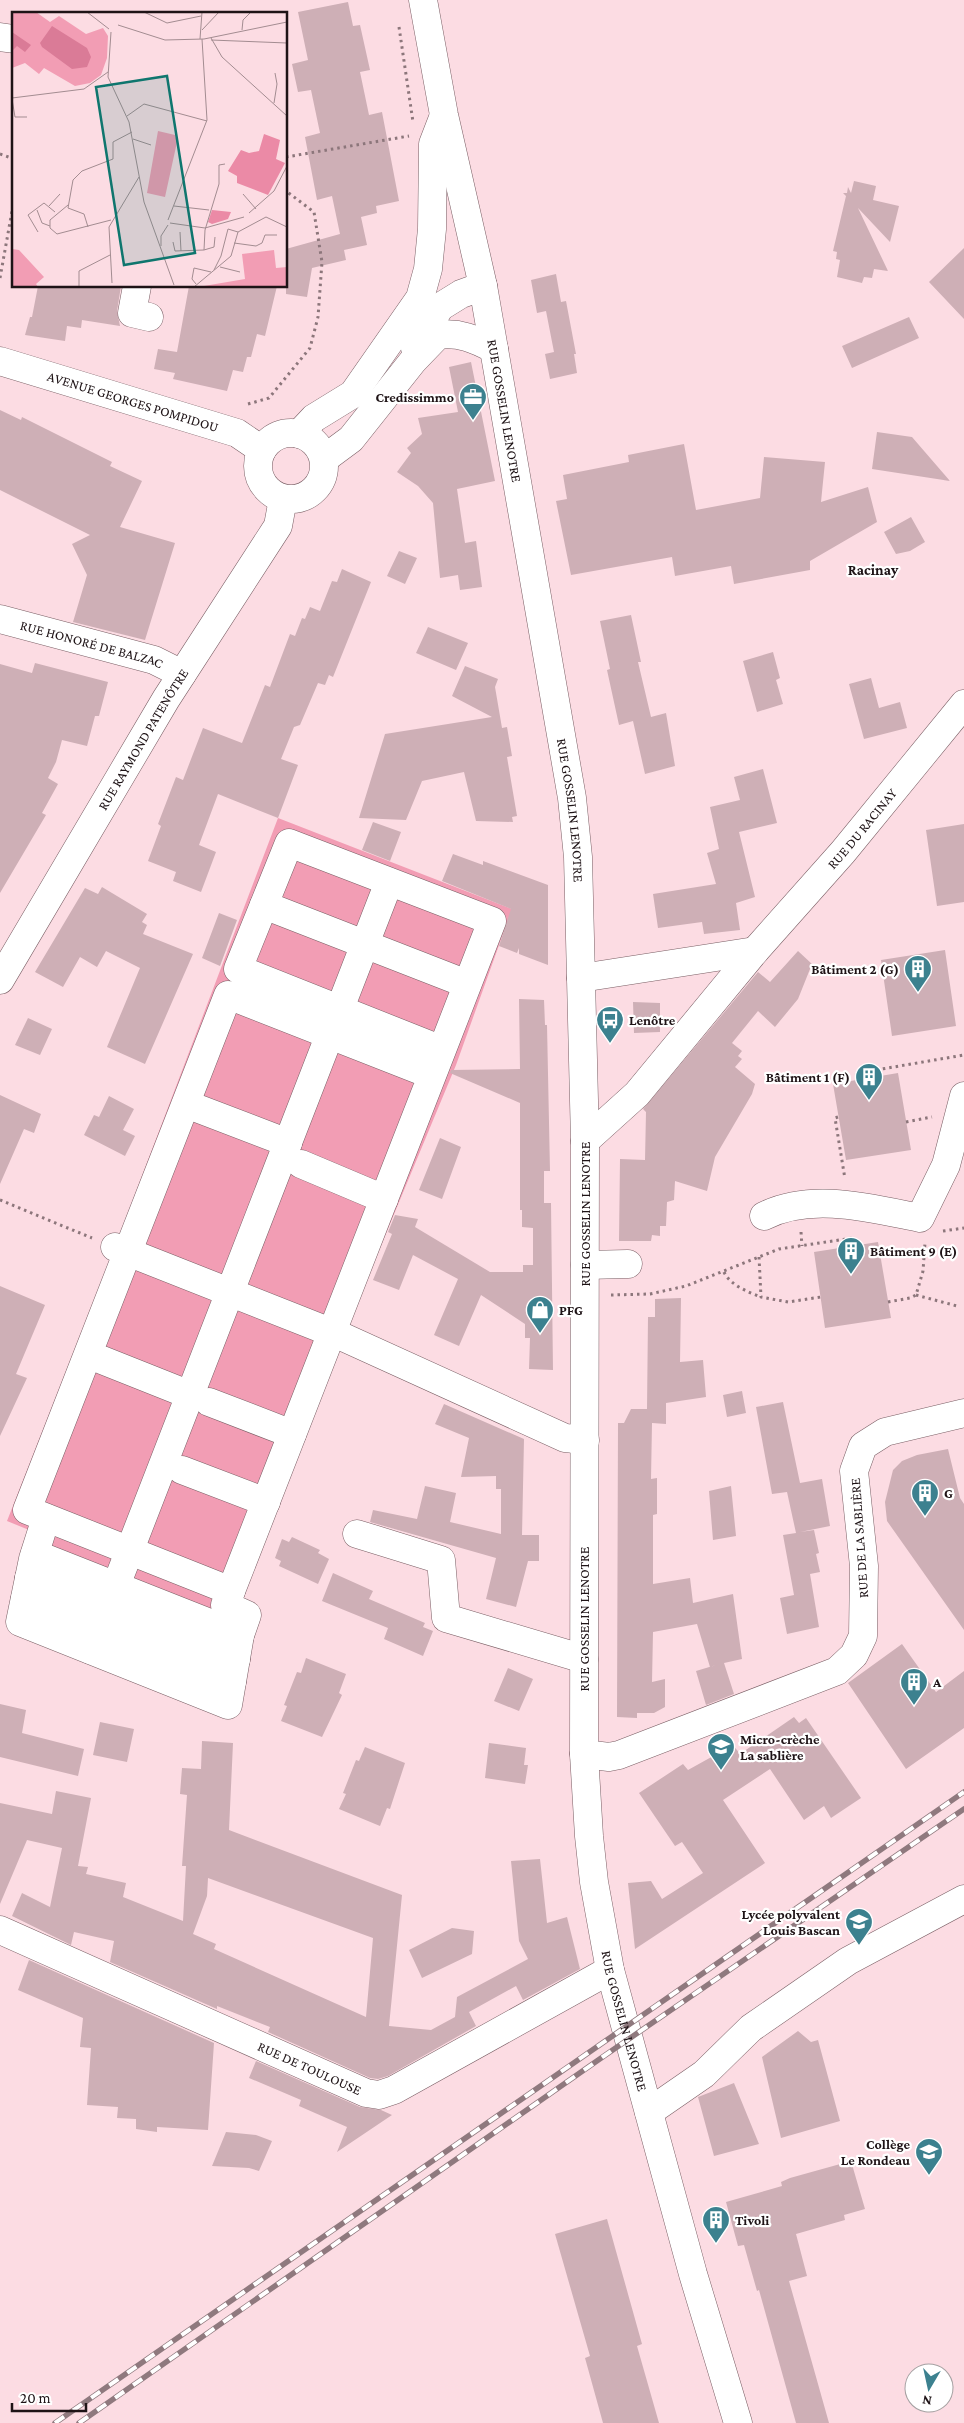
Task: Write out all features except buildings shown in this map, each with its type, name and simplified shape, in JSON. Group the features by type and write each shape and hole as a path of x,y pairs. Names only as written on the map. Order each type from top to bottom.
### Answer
{"main road":[{"name":"RUE GOSSELIN LENOTRE","path":"423,0 444,115 483,286 572,798 578,857 586,1141 584,1754 594,1882 610,1970 693,2274 738,2423"},
{"path":"299,434 314,418 353,394 422,290 432,229 433,144 444,115"},
{"path":"422,290 454,278 483,286"},
{"path":"413,361 412,351 440,307 461,294 483,286"},
{"path":"136,288 132,313 149,317"},
{"path":"324,459 351,439 413,361 438,335 460,335 476,339 494,349"},
{"name":"AVENUE GEORGES POMPIDOU","path":"0,361 237,434 262,450"},
{"path":"299,434 315,443 324,459 325,469 318,486 303,498 283,499 269,490 259,477 258,466 262,450 269,441 278,435 299,434"},
{"name":"RUE RAYMOND PATENÔTRE","path":"0,980 182,674 278,526 283,499"},
{"name":"RUE HONORÉ DE BALZAC","path":"0,620 154,660 182,674"},
{"name":"RUE DU RACINAY","path":"586,1141 637,1094 755,951 959,719"},
{"path":"228,1598 492,922 289,843 238,969 340,1010 437,1062"},
{"path":"111,1598 199,1398 230,1293 295,1153 330,1035 389,882"},
{"path":"264,906 467,984"},
{"path":"582,978 755,951"},
{"path":"236,1658 247,1615 228,1598 111,1598 20,1622 35,1556 27,1510 121,1250 186,1104 228,996 330,1035 437,1062"},
{"path":"764,1216 794,1204 849,1206 920,1218 946,1165 964,1096"},
{"path":"186,1104 295,1153 384,1199"},
{"path":"121,1250 332,1333 565,1438 585,1440"},
{"path":"585,1265 628,1264"},
{"path":"102,1360 292,1434"},
{"name":"RUE DE LA SABLIÈRE","path":"584,1754 619,1755 837,1671 854,1655 863,1636 864,1566 854,1471 863,1446 885,1432 964,1413"},
{"path":"182,1470 266,1502"},
{"path":"357,1534 440,1560 446,1618 584,1659"},
{"path":"35,1556 111,1598 236,1658"},
{"path":"35,1556 111,1598 236,1658"},
{"path":"650,2112 704,2074 751,2028 848,1961 964,1899"},
{"name":"RUE DE TOULOUSE","path":"0,1930 366,2093 379,2095 394,2090 610,1970"}],"path":[{"path":"288,158 415,135"},
{"path":"0,154 12,158"},
{"path":"248,404 269,398 310,348 318,317 322,262 314,212 288,192"},
{"path":"0,278 12,211"},
{"path":"877,1076 876,1070 964,1055"},
{"path":"838,1117 835,1118 849,1206"},
{"path":"0,1200 121,1250"},
{"path":"916,1295 922,1271 924,1234"},
{"path":"585,1298 620,1294 650,1294 686,1286 779,1249 853,1238 854,1246"},
{"path":"759,1257 761,1297"},
{"path":"724,1272 727,1278 761,1297 788,1302 821,1297"},
{"path":"888,1302 916,1295 957,1306"}],"shaded area":[{"path":"278,818 512,909 456,1065 343,1337 240,1607 231,1709 34,1532 7,1521 115,1247"}],"railway":[{"path":"55,2423 964,1792"},
{"path":"79,2423 604,2056 964,1809"}],"place":[{"name":"Credissimmo","path":"473,421"},
{"name":"Bâtiment 2 (G)","path":"918,993"},
{"name":"Lenôtre","path":"610,1044"},
{"name":"Bâtiment 1 (F)","path":"869,1101"},
{"name":"Bâtiment 9 (E)","path":"851,1275"},
{"name":"PFG","path":"540,1334"},
{"name":"G","path":"925,1517"},
{"name":"A","path":"914,1706"},
{"name":"Micro-crèche La sablière","path":"721,1771"},
{"name":"Lycée polyvalent Louis Bascan","path":"859,1946"},
{"name":"Collège Le Rondeau","path":"929,2176"},
{"name":"Tivoli","path":"716,2244"}],"district":[{"name":"Racinay","path":"873,570"}]}
